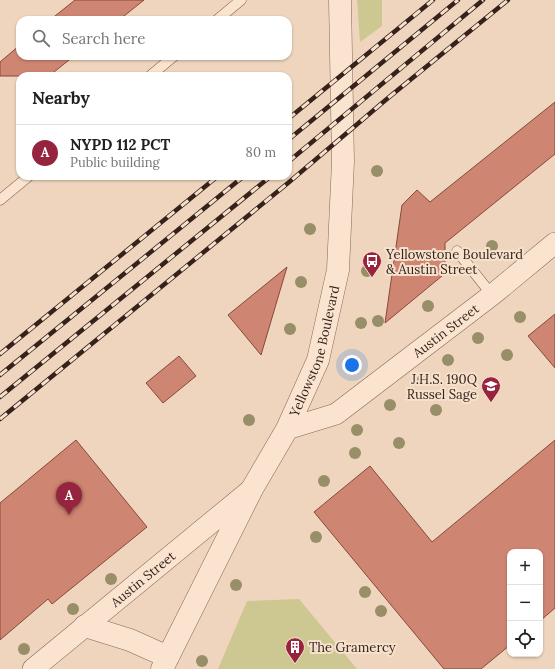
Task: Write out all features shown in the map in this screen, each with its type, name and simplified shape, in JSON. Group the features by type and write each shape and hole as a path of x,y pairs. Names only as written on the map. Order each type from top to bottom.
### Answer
{"street":[{"name":"Yellowstone Boulevard","path":"165,663 252,489 287,429 318,360 338,270 343,161 340,0"},
{"name":"Austin Street","path":"287,429 336,414 492,295 555,243"},
{"name":"Austin Street","path":"33,669 252,489"},
{"path":"86,626 130,640 165,663"}],"lane":[{"path":"222,16 241,0"},
{"path":"155,72 169,60"},
{"path":"0,200 24,180"},
{"path":"457,251 492,295"}],"shaded area":[{"path":"357,0 382,0 382,26 360,42"},
{"path":"299,599 357,669 218,669 247,601"}],"building":[{"path":"75,0 144,0 124,16 55,16"},
{"path":"16,48 16,60 69,60 54,72 16,72 16,76 0,76 0,62"},
{"path":"555,102 555,154 445,243 445,264 448,271 385,323 402,205 417,190 430,202"},
{"path":"287,267 261,355 228,315"},
{"path":"555,314 555,368 528,336"},
{"path":"179,356 196,376 163,403 146,383"},
{"path":"76,440 147,527 52,604 48,599 0,640 0,503"},
{"path":"555,440 555,608 543,618 543,549 507,549 507,647 481,669 444,669 314,512 370,466 432,542"}],"railway":[{"path":"292,116 433,0"},
{"path":"292,137 458,0"},
{"path":"292,159 483,0"},
{"path":"292,180 388,98 508,0"},
{"path":"0,354 213,180"},
{"path":"0,375 239,180"},
{"path":"0,397 266,180"},
{"path":"0,419 292,180"}],"place":[{"name":"Yellowstone Boulevard & Austin Street","path":"372,278"},
{"name":"J.H.S. 190Q Russel Sage","path":"491,403"},
{"name":"NYPD 112 PCT","path":"69,515"},
{"name":"The Gramercy","path":"295,664"}]}
